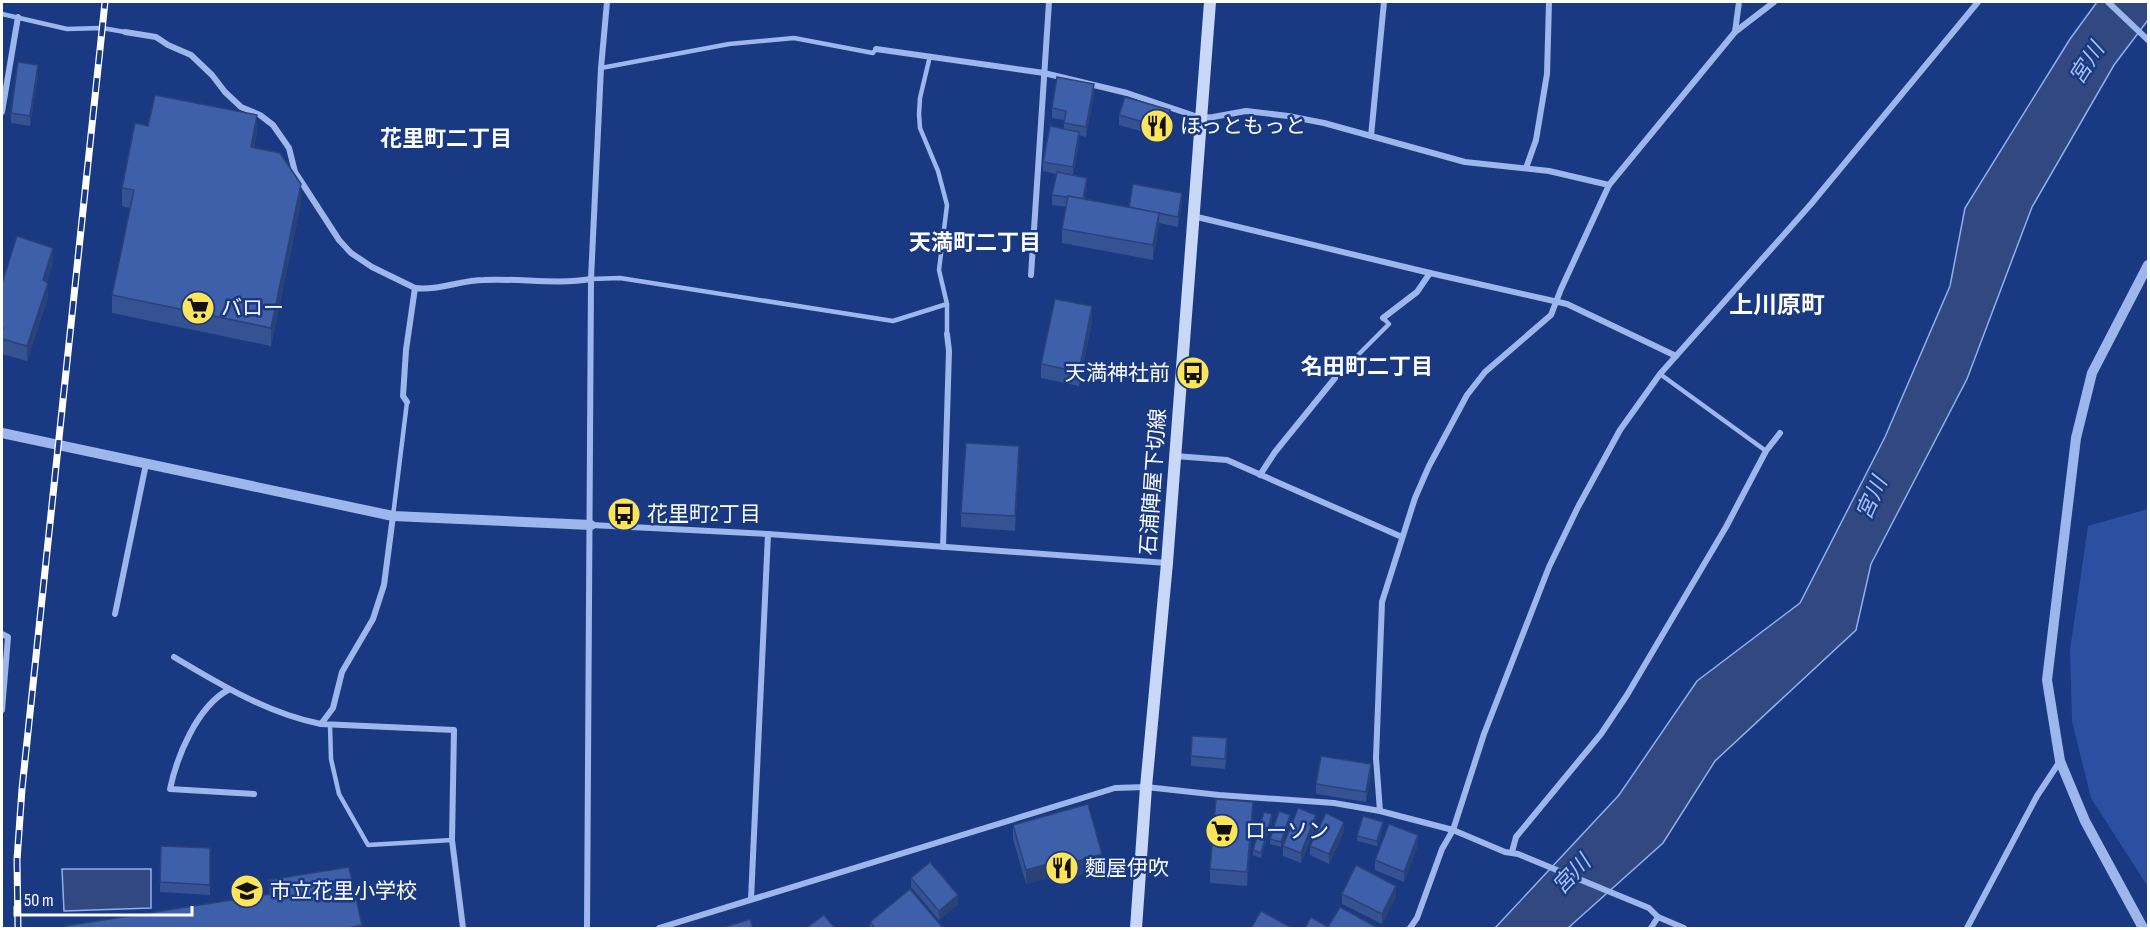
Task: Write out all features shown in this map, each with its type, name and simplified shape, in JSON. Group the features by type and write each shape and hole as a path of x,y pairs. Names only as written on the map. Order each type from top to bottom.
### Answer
{"main road":[{"name":"石浦陣屋下切線","path":"1136,928 1146,787 1167,563 1210,2"}],"street":[{"path":"587,928 591,279 601,68 607,2"},
{"path":"1031,275 1049,2"},
{"path":"1371,136 1384,2"},
{"path":"1526,168 1536,140 1547,74 1549,2"},
{"path":"1735,32 1739,2"},
{"path":"1380,811 1376,758 1382,602 1415,498 1429,466 1467,395 1485,372 1551,315 1609,185 1735,32 1774,2"},
{"path":"1410,928 1417,918 1442,849 1453,830 1484,735 1549,567 1578,507 1620,430 1660,374 1811,204 1978,2"},
{"path":"2108,2 2148,40"},
{"path":"2,112 18,17"},
{"path":"125,32 156,37 191,55 241,107 260,115 273,125 289,147 295,172 339,240 351,253 372,267 415,288 425,289 482,279 574,282 591,279"},
{"path":"876,49 1044,73 1127,93 1201,118 1246,111 1297,117 1465,162 1526,168 1609,185"},
{"path":"1193,216 1557,301 1676,356"},
{"path":"2143,928 2085,821 2060,761 2047,680 2076,438 2092,373 2148,264"},
{"path":"1383,318 1417,292 1430,273"},
{"path":"407,402 403,396 406,350 415,288"},
{"path":"943,547 949,351 947,334"},
{"path":"1260,475 1275,452 1335,378"},
{"path":"2,433 393,516 768,534 1167,563"},
{"path":"1515,853 1516,837 1601,734 1627,694 1726,527 1767,451 1780,433"},
{"path":"1174,456 1227,460 1402,537"},
{"path":"115,615 146,464"},
{"path":"321,724 333,708 342,672 373,619 384,585 393,516"},
{"path":"751,899 768,534"},
{"path":"2,634 8,637 2,710"},
{"path":"174,657 228,690 306,722 454,730 452,840 463,928"},
{"path":"228,690 210,705 185,743 170,789 254,794"},
{"path":"1967,928 2037,796 2060,761"},
{"path":"659,928 818,881 1114,788 1146,787 1334,803 1380,811 1453,830 1649,908 1658,917 1684,928"},
{"path":"1651,928 1658,917"}],"lane":[{"path":"2,14 67,29 102,28 125,32"},
{"path":"601,68 729,44 794,38 873,53 876,49"},
{"path":"930,56 920,98 920,128 946,194 947,205 939,270 947,304 947,334"},
{"path":"591,279 620,278 893,321 947,304"},
{"path":"1335,378 1389,324 1383,318"},
{"path":"1660,374 1767,451"},
{"path":"393,516 407,402"},
{"path":"330,725 331,759 339,794 368,845 452,840"}],"shaded area":[{"path":"2148,509 2148,887 2091,798 2072,721 2070,650 2088,526"}],"water":[{"name":"宮川","path":"2097,2 2148,2 2148,20 2114,65 2032,207 1967,379 1871,564 1856,630 1715,761 1663,843 1568,928 1495,928 1619,795 1697,681 1800,603 1885,437 1950,286 1965,208 2070,39"},
{"path":"62,869 151,869 151,908 64,911"}],"building":[{"path":"18,62 38,65 30,116 11,113"},
{"path":"1057,77 1094,84 1086,127 1064,123 1066,111 1052,108"},
{"path":"155,95 257,115 251,147 280,153 301,184 271,328 112,295 134,190 122,188 135,123 148,126"},
{"path":"1125,97 1170,110 1164,128 1119,115"},
{"path":"1050,126 1079,132 1073,167 1043,162"},
{"path":"1057,172 1087,178 1083,199 1052,195"},
{"path":"1133,184 1182,193 1178,217 1129,207"},
{"path":"1068,196 1159,213 1153,245 1062,229"},
{"path":"17,236 53,248 43,280 48,283 27,346 2,339 2,283"},
{"path":"1055,299 1092,306 1079,372 1041,364"},
{"path":"966,443 1019,446 1015,516 961,513"},
{"path":"1192,736 1227,738 1225,759 1191,756"},
{"path":"1321,756 1371,764 1366,792 1316,784"},
{"path":"1216,799 1253,802 1247,872 1210,869"},
{"path":"1088,804 1102,854 1054,868 1052,863 1026,870 1013,825"},
{"path":"1298,808 1316,815 1301,853 1283,846"},
{"path":"1279,811 1290,815 1281,842 1270,839"},
{"path":"1264,812 1272,814 1261,853 1253,850"},
{"path":"1326,813 1344,822 1329,854 1310,846"},
{"path":"1363,816 1383,822 1377,841 1357,836"},
{"path":"1389,824 1418,835 1404,872 1375,860"},
{"path":"161,846 210,848 210,885 160,882"},
{"path":"930,862 958,895 939,911 911,878"},
{"path":"1356,865 1396,886 1382,914 1342,894"},
{"path":"349,867 362,925 348,928 65,928 65,926 270,894 268,880"},
{"path":"910,889 943,928 875,928 870,922"},
{"path":"1340,907 1378,928 1305,928 1311,917 1328,927"},
{"path":"1261,911 1292,928 1251,928"},
{"path":"824,915 835,928 806,928"},
{"path":"750,919 753,928 722,928"}],"railway":[{"path":"18,928 17,860 22,789 105,2"}],"place":[{"name":"ほっともっと","path":"1157,126"},
{"name":"バロー","path":"198,308"},
{"name":"天満神社前","path":"1193,373"},
{"name":"花里町2丁目","path":"624,514"},
{"name":"ローソン","path":"1222,831"},
{"name":"麵屋伊吹","path":"1062,868"},
{"name":"市立花里小学校","path":"247,891"}],"district":[{"name":"花里町二丁目","path":"446,138"},
{"name":"天満町二丁目","path":"975,242"},
{"name":"上川原町","path":"1777,305"},
{"name":"名田町二丁目","path":"1367,366"}]}
